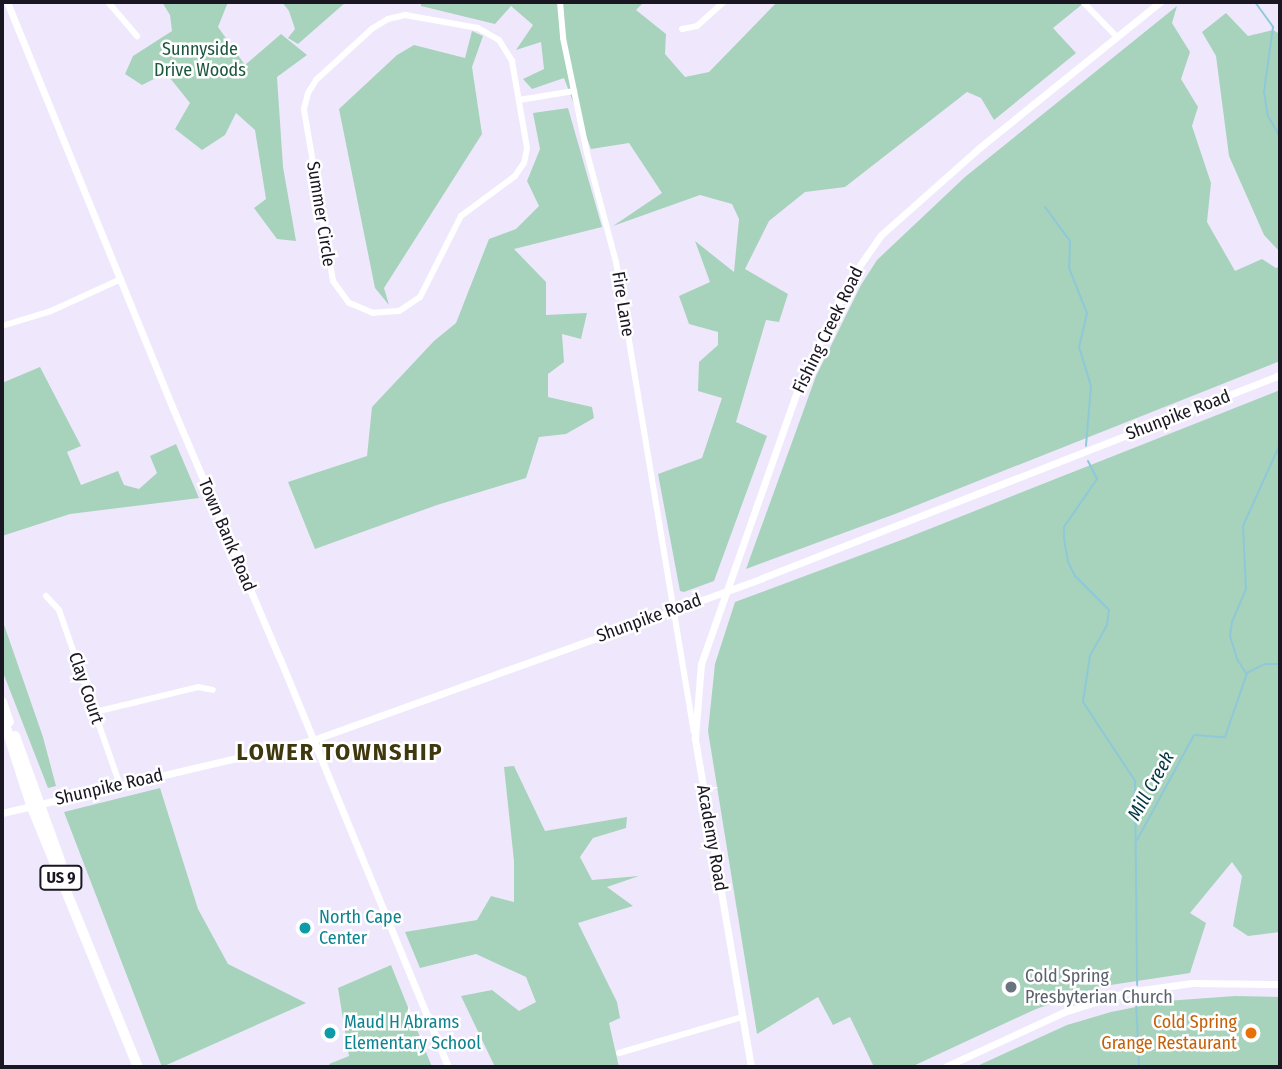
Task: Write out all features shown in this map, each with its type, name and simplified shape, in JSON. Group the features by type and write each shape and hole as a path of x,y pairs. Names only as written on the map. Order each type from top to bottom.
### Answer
{"highway":[{"name":"US 9","path":"2,702 36,804"},
{"name":"US 9","path":"2,715 90,950 138,1067"}],"street":[{"name":"Town Bank Road","path":"7,2 448,1067"},
{"path":"108,2 137,36"},
{"name":"Fire Lane","path":"560,2 563,38 574,91 616,262 674,610"},
{"path":"682,29 697,26 724,2"},
{"path":"1083,2 1117,37"},
{"name":"Fishing Creek Road","path":"695,738 701,664 725,591 799,386 865,256 887,229 930,190 1160,2"},
{"name":"Summer Circle","path":"397,16 413,16 478,28 493,35 509,54 519,100 527,140 524,163 510,181 474,203 461,216 420,297 399,310 382,314 365,311 349,303 337,289 330,273 304,117 305,101 316,80 381,23 397,16"},
{"path":"519,100 574,91"},
{"path":"2,326 51,311 121,279"},
{"name":"Shunpike Road","path":"2,813 313,740 725,591 1280,375"},
{"name":"Clay Court","path":"46,596 59,610 120,785"},
{"name":"Academy Road","path":"674,610 751,1067"},
{"path":"95,712 198,687 214,690"},
{"path":"945,1067 1064,1012 1118,995 1192,983 1280,984"},
{"path":"619,1053 742,1017"}],"green space":[{"name":"Sunnyside Drive Woods","path":"162,2 228,2 218,27 245,65 281,34 307,55 277,77 283,167 296,241 277,239 254,208 266,199 255,130 236,113 225,135 202,150 175,129 190,103 166,73 142,85 125,74 133,56 172,31 170,15"},
{"path":"282,2 346,2 298,44 288,38 295,29 289,11"},
{"path":"421,2 644,2 636,10 666,34 665,54 685,77 709,72 777,2 1085,2 1053,28 1076,53 994,120 981,98 967,92 845,187 805,192 769,221 745,269 788,294 779,322 766,320 736,422 767,436 714,581 684,592 680,591 658,474 702,458 722,398 698,391 699,362 718,345 718,332 689,324 679,296 710,282 695,241 734,272 739,219 732,204 700,195 613,226 662,193 629,143 591,149 564,78 532,89 523,79 544,69 541,42 516,50 533,25 511,6 495,24 421,6"},
{"path":"1177,6 1172,23 1190,52 1181,79 1198,107 1192,126 1211,183 1207,222 1235,271 1262,259 1276,268 1280,266 1280,361 895,514 746,569 816,376 861,285 877,260 965,177"},
{"path":"1226,13 1248,36 1273,30 1280,34 1280,252 1264,235 1229,156 1216,56 1202,32"},
{"path":"472,31 483,36 472,67 482,134 384,288 389,305 375,288 339,109 397,55 414,45 465,58"},
{"path":"568,108 602,227 514,249 546,282 546,315 587,313 581,339 562,334 564,362 548,374 548,397 592,407 594,418 566,434 539,437 526,478 437,505 315,549 288,482 367,456 372,407 434,341 456,323 489,239 516,229 539,206 527,181 540,149 533,113"},
{"path":"40,367 81,446 67,452 81,485 118,471 124,485 139,489 157,473 150,456 176,444 199,498 70,514 2,536 2,383"},
{"path":"1280,390 1280,932 1248,936 1233,926 1242,876 1232,862 1190,913 1206,923 1190,973 1104,986 1036,1009 911,1067 874,1067 850,1017 833,1025 818,997 757,1034 708,731 715,664 735,602 904,539"},
{"path":"2,619 43,737 56,786 48,788 2,670"},
{"path":"514,766 545,831 627,817 626,828 593,838 580,857 592,880 639,876 607,887 633,906 578,923 617,1002 620,1018 609,1023 619,1067 495,1067 461,996 492,990 519,1011 536,1002 526,977 476,954 420,968 405,932 477,920 491,896 514,902 514,861 504,767"},
{"path":"160,788 198,909 228,964 306,1003 162,1067 64,812"},
{"path":"391,965 432,1067 331,1067 329,1064 349,1056 338,988"},
{"path":"1235,996 1280,997 1280,1067 975,1067 1067,1025 1111,1012 1166,1001"}],"waterway":[{"path":"1255,2 1273,27 1264,92 1268,116 1280,137"},
{"path":"1045,207 1070,241 1069,268 1087,313 1079,347 1091,386 1086,446"},
{"path":"1246,673 1237,659 1230,636 1232,622 1246,589 1243,526 1280,444"},
{"path":"1088,461 1097,479 1064,527 1064,539 1068,562 1075,576 1109,610 1107,625 1090,656 1083,702 1135,781 1137,985"},
{"name":"Mill Creek","path":"1137,840 1194,735 1225,737 1247,673 1265,664 1280,664"},
{"name":"Mill Creek","path":"1136,1000 1139,1067"}],"place":[{"name":"North Cape Center","path":"305,928"},
{"name":"Cold Spring Presbyterian Church","path":"1011,987"},
{"name":"Maud H Abrams Elementary School","path":"330,1033"},
{"name":"Cold Spring Grange Restaurant","path":"1251,1033"}],"district":[{"name":"LOWER TOWNSHIP","path":"340,753"}]}
